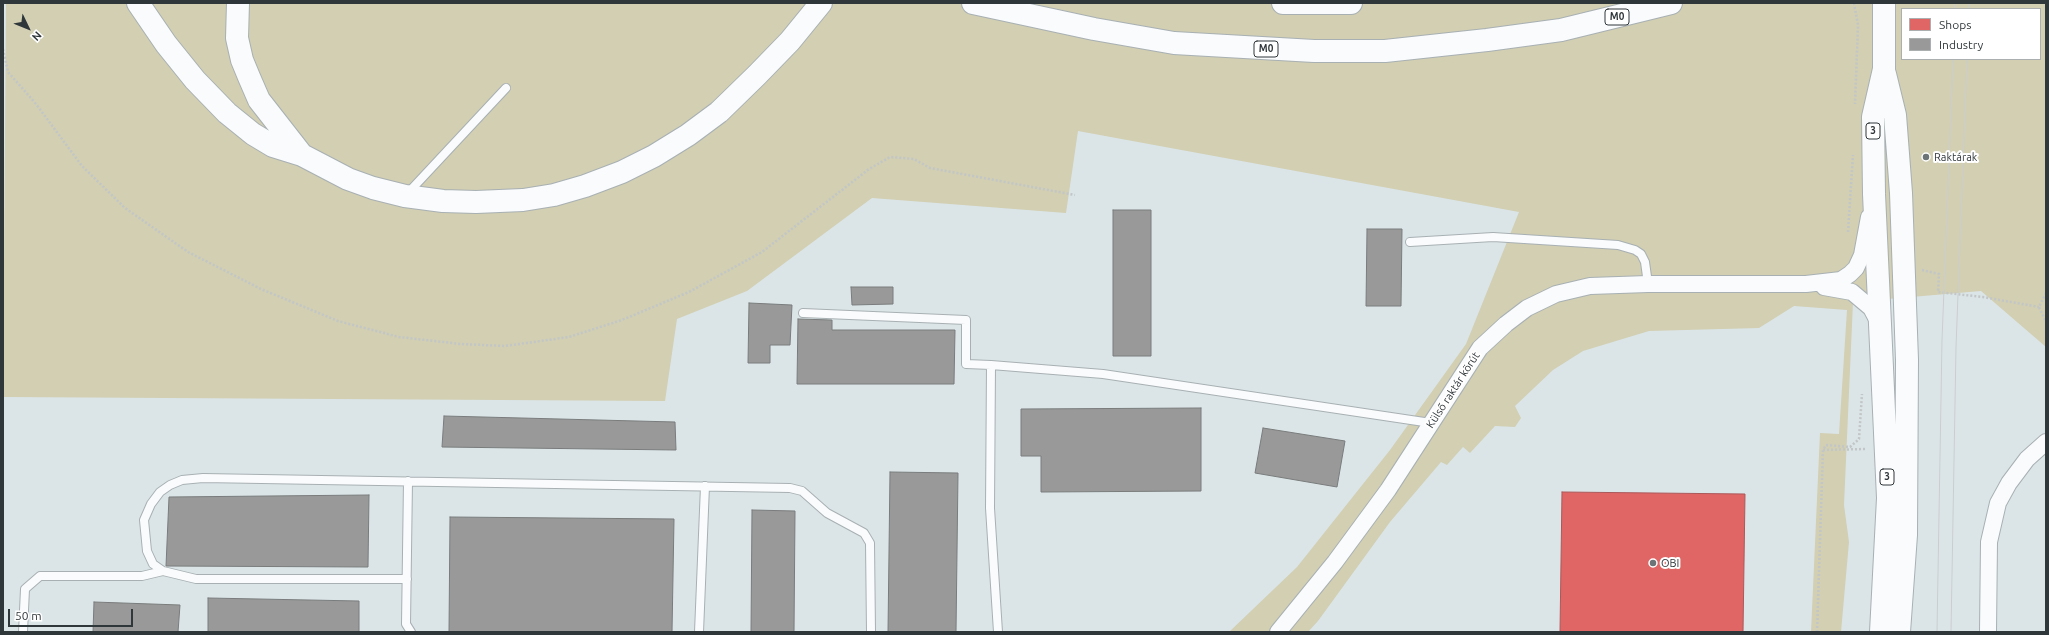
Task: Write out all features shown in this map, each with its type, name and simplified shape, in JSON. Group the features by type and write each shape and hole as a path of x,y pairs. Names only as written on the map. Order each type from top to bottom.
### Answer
{"main road":[{"path":"138,3 180,62 228,113 253,134 273,146 302,155 348,179 373,188 405,196 443,201 476,202 522,200 560,193 622,172 654,156 681,140 719,112 758,75 790,41 821,3"},
{"path":"238,3 237,38 244,66 259,100 302,155"},
{"name":"M0","path":"973,3 1094,30 1174,43 1314,51 1385,51 1487,40 1561,30 1672,3"},
{"path":"1283,3 1350,3"},
{"name":"3","path":"1882,632 1888,498 1874,194 1873,117 1884,69 1884,3"},
{"name":"3","path":"1884,69 1895,115 1900,185 1906,352 1906,535 1900,632"}],"street":[{"name":"Külső raktár körút","path":"1278,632 1335,562 1388,490 1480,348 1506,324 1528,308 1556,294 1590,286 1648,284 1806,284 1841,280 1856,268 1862,255 1874,194"},
{"name":"Külső raktár körút","path":"1806,284 1852,292 1870,308 1880,324"},
{"path":"1988,632 1989,542 1998,503 2009,483 2027,459 2046,442"}],"lane":[{"path":"405,196 506,88"},
{"path":"1410,242 1493,237 1618,245 1635,250 1641,254 1646,262 1648,284"},
{"path":"803,313 966,320 966,364 1103,374 1431,423"},
{"path":"992,365 990,508 998,632"},
{"path":"406,580 196,579 163,571 153,564 147,551 144,520 151,504 160,492 170,485 182,480 203,478 790,488 802,491 827,513 864,532 870,543 871,632"},
{"path":"408,481 406,624 411,632"},
{"path":"699,632 705,486"},
{"path":"23,632 26,589 40,576 142,576 163,571"}],"path":[{"path":"1854,3 1854,8"},
{"path":"3,49 8,72 36,104 82,166 131,212 188,252 261,289 338,322 399,336 461,344 505,346 569,337 622,320 689,292 762,252 869,169 890,157 914,158 930,168 1075,195"},
{"path":"1922,270 1938,274 1938,292 1983,297 2039,307"},
{"path":"2039,307 2046,292"},
{"path":"2039,307 2046,322"},
{"path":"1818,632 1823,450 1826,445 1850,447 1859,439 1862,392"},
{"path":"1823,450 1865,450"}],"shaded area":[{"path":"6,3 2046,3 2046,347 1981,291 1853,302 1844,505 1849,542 1841,632 1811,632 1820,433 1839,434 1847,310 1794,306 1759,328 1649,331 1583,351 1553,370 1515,406 1521,418 1515,427 1495,426 1470,453 1463,447 1447,465 1441,462 1390,522 1318,621 1308,632 1229,632 1297,567 1390,450 1466,344 1519,212 1078,131 1066,213 872,198 747,291 677,319 665,401 3,397"}],"building: Shops":[{"name":"OBI","path":"1562,492 1745,494 1743,632 1560,632"}],"building: Industry":[{"path":"1113,210 1151,210 1151,356 1113,356"},
{"path":"1367,229 1402,229 1401,306 1366,306"},
{"path":"851,287 893,287 893,304 852,305"},
{"path":"749,303 792,305 790,345 770,345 770,363 748,363"},
{"path":"798,319 832,320 832,330 955,330 954,384 797,384"},
{"path":"1201,408 1201,491 1041,492 1041,456 1021,456 1021,409"},
{"path":"444,416 675,422 676,450 442,447"},
{"path":"1263,428 1345,441 1337,487 1255,473"},
{"path":"890,472 958,473 956,632 888,632"},
{"path":"369,495 368,567 166,566 169,497"},
{"path":"752,510 795,511 794,632 751,632"},
{"path":"450,517 674,519 672,632 449,632"},
{"path":"208,598 359,601 359,632 208,632"},
{"path":"94,602 180,605 178,632 93,632"}],"tram line":[{"path":"1954,8 1955,3"},
{"path":"1969,3 1969,8"},
{"path":"1937,632 1942,340 1953,60"},
{"path":"1951,632 1956,347 1967,60"}],"place":[{"name":"Raktárak","path":"1926,157"},
{"name":"OBI","path":"1653,563"}]}
